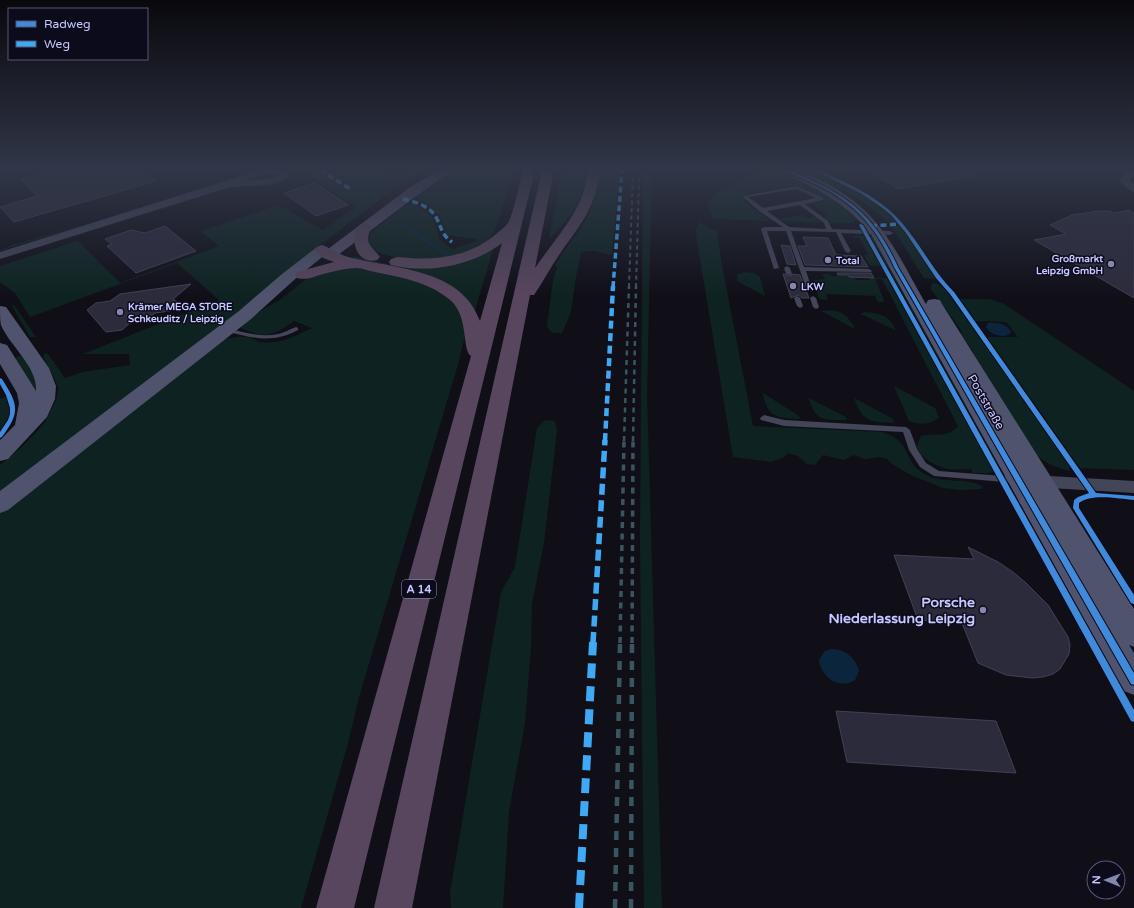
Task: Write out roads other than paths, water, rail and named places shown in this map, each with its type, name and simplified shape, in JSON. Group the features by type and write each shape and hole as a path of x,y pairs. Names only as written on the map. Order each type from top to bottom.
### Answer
{"highway":[{"name":"A 14","path":"335,908 517,212"},
{"path":"393,908 540,212"},
{"path":"522,300 552,253 572,228 581,212"},
{"path":"303,275 331,267 368,261 423,265 450,262 479,252 491,245 514,225"},
{"path":"364,228 360,235 360,246 368,261"},
{"path":"328,252 368,261 431,282 454,294 464,305 470,316 474,328 478,362"}],"main road":[{"path":"328,252 374,212"},
{"path":"328,252 385,212"}],"street":[{"path":"0,256 139,212"},
{"name":"Poststraße","path":"859,212 879,228"},
{"name":"Poststraße","path":"872,212 875,215 896,267 1030,481 1134,634"},
{"path":"245,315 303,275 328,252"},
{"path":"0,504 227,330 288,277 328,252"},
{"path":"0,311 39,368 46,386 45,399 40,412 0,453"},
{"path":"0,350 28,393 29,403 25,427"},
{"path":"1030,481 1134,487"},
{"name":"Poststraße","path":"1030,481 1134,681"}],"lane":[{"path":"764,212 788,229 809,289"},
{"path":"813,212 826,222 830,231"},
{"path":"852,232 861,226 879,228"},
{"path":"776,268 764,228 852,232 879,228"},
{"path":"838,231 848,251"},
{"path":"802,269 870,271"},
{"path":"797,298 800,306"},
{"path":"813,298 816,307"},
{"path":"227,330 262,338 276,338 287,335 296,329"},
{"path":"764,418 784,423 906,430 913,450 923,465 937,474 1030,481"}],"water":[{"path":"988,323 1002,324 1010,330 1011,333 1005,336 994,334 986,327"},
{"path":"831,649 841,650 852,658 859,671 855,680 849,683 837,683 823,672 819,660 825,651"}],"waterway":[{"path":"403,226 447,254 448,257"}],"railway":[{"path":"629,287 632,212"},
{"path":"636,287 638,212"},
{"path":"624,441 629,286"},
{"path":"633,441 636,286"},
{"path":"620,643 624,440"},
{"path":"632,643 633,440"},
{"path":"615,908 620,642"},
{"path":"631,908 632,642"}],"place":[{"name":"Total","path":"828,260"},
{"name":"Großmarkt Leipzig GmbH","path":"1111,264"},
{"name":"LKW","path":"793,286"},
{"name":"Krämer MEGA STORE Schkeuditz / Leipzig","path":"120,312"},
{"name":"Porsche Niederlassung Leipzig","path":"983,610"}]}
